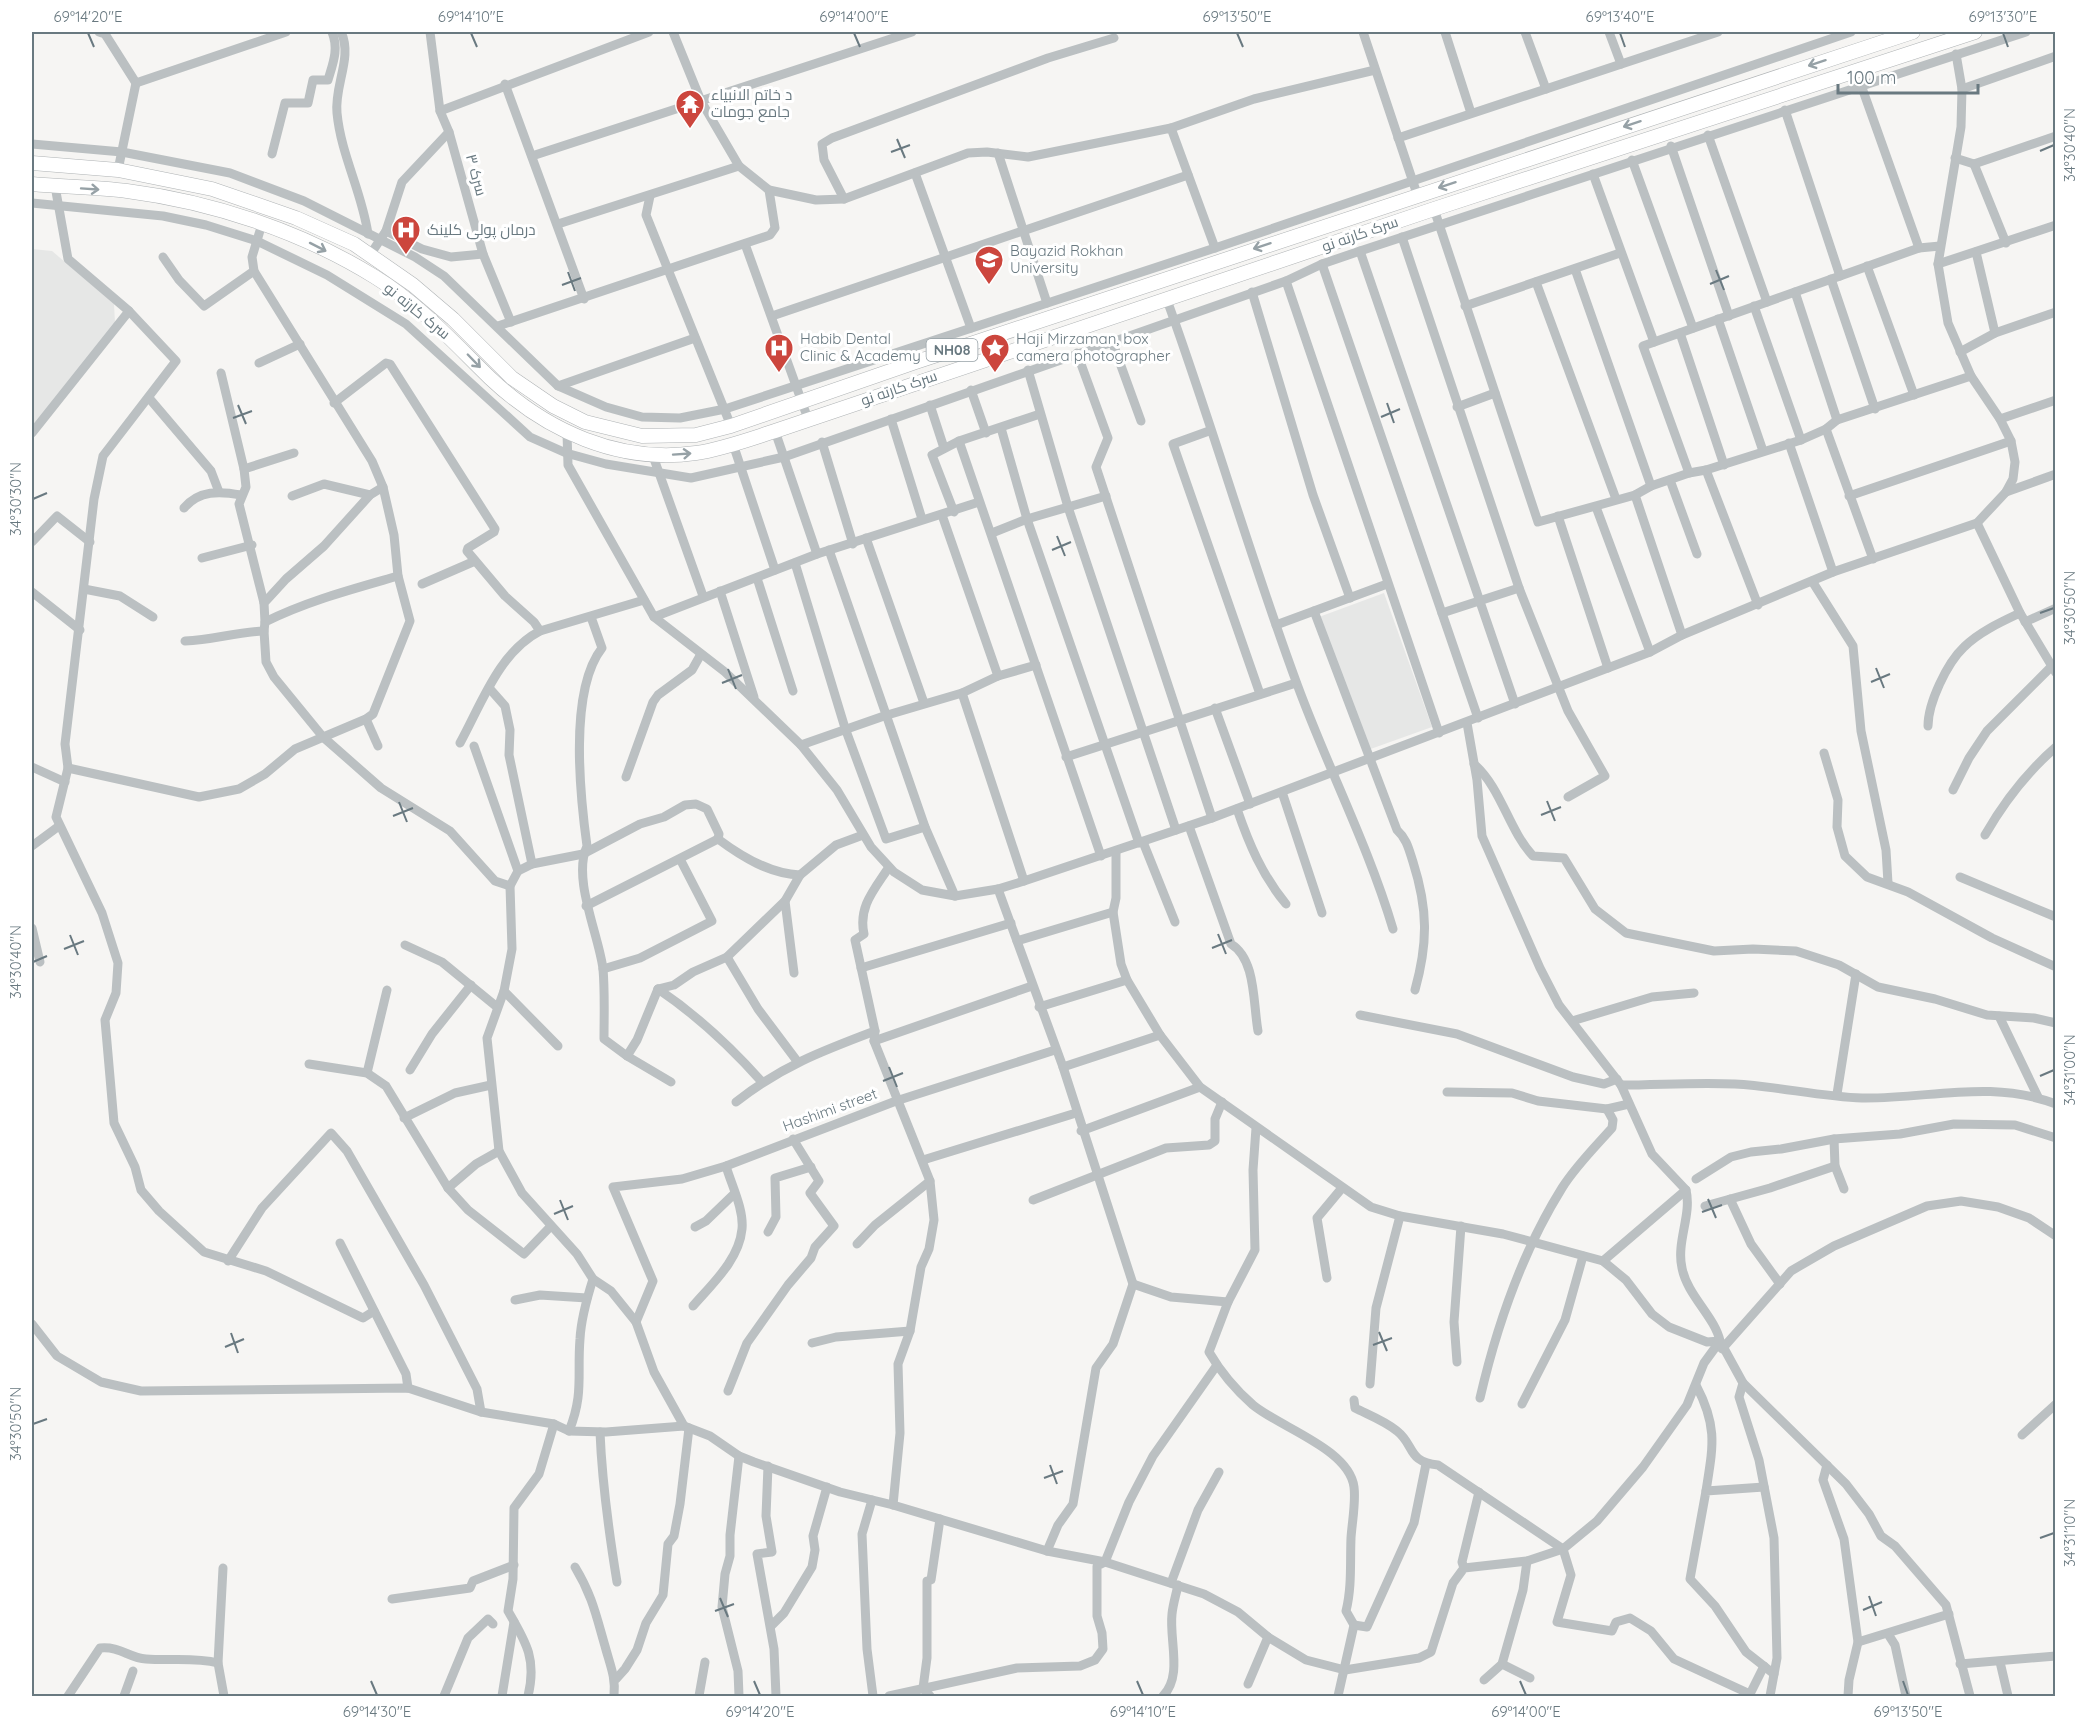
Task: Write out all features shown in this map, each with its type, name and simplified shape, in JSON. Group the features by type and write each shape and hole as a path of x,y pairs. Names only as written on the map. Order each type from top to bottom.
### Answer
{"highway":[{"name":"سرک کارته نو","path":"32,163 118,170 212,189 296,218 370,255 453,319 512,378 553,406 585,422 642,436 696,435 731,426 1910,32"},
{"name":"سرک کارته نو","path":"32,184 127,191 206,207 290,234 374,276 423,312 518,404 567,433 602,446 653,456 698,453 775,431 1434,209 1976,32"},
{"path":"206,207 212,189"},
{"path":"290,234 296,218"}],"street":[{"path":"99,32 105,34 136,83 118,170"},
{"path":"136,83 286,32"},
{"path":"272,154 285,103 308,103 313,81 328,80 336,54 336,41 332,32"},
{"path":"341,32 346,42 336,110 342,143 363,209 368,234"},
{"name":"سرک ۳","path":"430,32 440,111 449,132 483,254 511,322"},
{"path":"440,111 505,84 649,32"},
{"path":"673,32 701,101 739,166 769,190 816,200 844,199 968,153 998,153 1028,157 1171,128 1178,123 1280,92 1375,70"},
{"path":"532,156 912,32"},
{"path":"1363,32 1417,195"},
{"path":"1445,32 1471,113"},
{"path":"1526,32 1546,88"},
{"path":"1610,32 1621,64"},
{"path":"1398,138 1621,64 1688,36 1718,32"},
{"path":"32,144 122,152 230,173 304,201 444,276 558,386 606,407 642,417 680,418 725,409 1215,248 1412,179 1851,32"},
{"path":"1910,32 1915,52"},
{"path":"32,203 163,216 206,225 257,241 327,275 406,324 530,437 566,453 660,475 691,478 784,457 1112,340 1174,321 1286,281 1322,264 1671,146 2026,32"},
{"path":"844,199 824,160 822,144 832,138 1048,58 1114,38"},
{"path":"567,433 568,465 654,617 755,698 801,744 837,790 863,835 889,867 922,890 955,896 998,890 1212,818 1331,774 1650,652 1682,635 1833,572 1977,524 2006,492 2013,479 2016,462 2011,441 2000,419 1971,376 1948,323 1938,264 1961,127 1962,89 1956,54"},
{"path":"1962,89 2055,56"},
{"path":"505,84 584,299"},
{"path":"1861,85 1919,248"},
{"path":"1785,110 1875,410"},
{"path":"1171,128 1215,248"},
{"path":"370,255 386,231 402,182 449,132"},
{"path":"1708,135 1767,302"},
{"path":"1955,158 1974,164 2055,136"},
{"path":"1671,146 1729,316"},
{"path":"998,153 1047,303"},
{"path":"1632,160 1693,328"},
{"path":"1974,164 2006,243"},
{"path":"558,224 739,166"},
{"path":"915,173 971,328"},
{"path":"1593,174 1654,342"},
{"path":"772,316 1188,175"},
{"path":"55,186 68,259 129,310 176,362 103,456 94,499 65,744 68,768 56,817 102,912 118,963 116,993 105,1020 104,1031 114,1123 135,1167 141,1190 159,1212 204,1252 266,1271 363,1318 374,1311"},
{"path":"498,326 668,271 774,232 769,190"},
{"path":"650,196 646,214 731,426"},
{"path":"1434,209 1538,522 1635,495 1651,486 1689,473 1724,465 1801,440 1826,429 1837,420 1875,410 1914,394 1971,376"},
{"path":"68,768 199,797 239,789 265,774 296,749 366,719 379,704 410,626 398,576 394,535 383,488 372,461 254,271 252,257 262,224"},
{"path":"1938,264 2055,225"},
{"path":"386,231 422,249 451,257 483,254"},
{"path":"1402,237 1457,407 1520,588 1568,711 1605,776 1568,797"},
{"path":"745,244 808,419"},
{"path":"1689,473 1643,346 1919,248 1940,246"},
{"path":"1360,251 1515,704"},
{"path":"1976,252 1995,333"},
{"path":"1466,306 1620,253"},
{"path":"163,257 179,280 204,306 254,271"},
{"path":"1322,264 1478,718"},
{"path":"1867,266 1914,394"},
{"path":"1575,269 1651,486"},
{"path":"1286,281 1439,733"},
{"path":"1536,282 1616,499"},
{"path":"1252,292 1313,495 1350,598"},
{"path":"1796,292 1837,420"},
{"path":"1167,300 1209,431 1296,683 1331,774 1369,856 1393,930"},
{"path":"1754,306 1801,440"},
{"path":"32,434 129,310"},
{"path":"1960,351 1995,333 2055,312"},
{"path":"1718,319 1763,451"},
{"path":"1680,333 1724,465"},
{"path":"558,386 695,338"},
{"path":"1112,340 1141,421"},
{"path":"259,363 300,344"},
{"path":"1077,353 1108,438 1096,467 1212,818"},
{"path":"334,403 386,363 390,364 495,529 494,532 468,548 475,561 540,631"},
{"path":"1028,370 1068,507 1176,830"},
{"path":"221,373 244,469 246,487 239,504 252,545 264,603 266,662 274,677 323,737 381,788 450,831 495,881 510,886"},
{"path":"971,390 986,433"},
{"path":"1457,407 1495,393"},
{"path":"149,398 211,471 219,492"},
{"path":"2000,419 2055,400"},
{"path":"930,405 944,448"},
{"path":"954,512 932,455 959,441 1040,414"},
{"path":"891,419 922,519"},
{"path":"1001,428 1027,519 1104,744 1141,842 1175,922"},
{"path":"1826,429 1873,559"},
{"path":"775,431 817,554"},
{"path":"1209,431 1173,444 1260,694"},
{"path":"959,441 992,533 1065,757 1101,856"},
{"path":"1849,496 2011,441"},
{"path":"822,442 853,544"},
{"path":"1789,443 1833,572"},
{"path":"733,444 775,570"},
{"path":"244,469 294,453"},
{"path":"653,456 703,596"},
{"path":"1706,470 1758,605"},
{"path":"2006,492 2055,474"},
{"path":"1670,480 1696,554"},
{"path":"292,496 324,484 370,495"},
{"path":"264,603 286,579 324,546 370,495 383,488"},
{"path":"184,508 192,498 219,492 241,495"},
{"path":"1635,495 1682,635"},
{"path":"992,533 1027,519 1106,496"},
{"path":"654,617 703,596 817,554 853,544 922,519 954,512 979,502"},
{"path":"1596,507 1650,652"},
{"path":"942,515 998,676"},
{"path":"32,542 57,516 90,542"},
{"path":"1558,516 1608,668"},
{"path":"1953,790 1969,758 1987,730 2053,670 2020,613 1977,524"},
{"path":"866,538 924,703"},
{"path":"202,558 252,545"},
{"path":"829,550 884,716 925,827 955,896"},
{"path":"422,584 475,561"},
{"path":"795,563 845,728 886,839 925,827"},
{"path":"185,642 215,639 232,632 265,626 315,602 398,576"},
{"path":"757,578 793,691"},
{"path":"1812,581 1853,646 1861,730 1886,850 1888,883"},
{"path":"1276,625 1387,584"},
{"path":"1442,613 1520,588"},
{"path":"84,589 120,596 153,616"},
{"path":"720,591 755,698"},
{"path":"32,592 80,630"},
{"path":"460,743 504,662 527,638 540,631 644,600"},
{"path":"2025,622 2055,608"},
{"path":"1314,611 1397,830 1405,838 1422,892 1426,916 1422,966 1415,990"},
{"path":"1928,726 1928,712 1936,689 1963,647 1989,629 2020,613"},
{"path":"591,617 602,648 592,660 578,751 587,846 583,854 586,906 595,930 603,969 604,1039 670,1082"},
{"path":"626,777 653,702 658,695 692,670 701,654"},
{"path":"801,744 845,728 962,693 998,676 1036,665"},
{"path":"1065,757 1296,683"},
{"path":"490,689 505,706 510,730 511,765 532,864"},
{"path":"962,693 1024,881"},
{"path":"1215,708 1250,804"},
{"path":"366,719 378,746"},
{"path":"1467,723 1482,836 1540,968 1559,1005 1619,1082 1652,1154 1686,1190 1688,1197 1681,1248 1682,1269 1702,1310 1718,1331 1721,1345 1743,1383 1827,1465 1863,1506 1881,1536 1895,1546 1946,1605 1970,1696"},
{"path":"474,746 518,871"},
{"path":"1985,835 1999,811 2028,773 2055,747"},
{"path":"1824,753 1838,800 1838,827 1845,856 1867,877 1888,883 1992,939 2055,967"},
{"path":"1474,764 1488,776 1521,843 1533,856 1564,858 1595,909 1626,933 1714,951 1753,949 1796,951 1839,965 1878,987 1935,999 1987,1015 2034,1018 2055,1023"},
{"path":"32,767 65,782"},
{"path":"1282,792 1322,913"},
{"path":"616,1679 626,1670 637,1650 646,1623 663,1595 668,1544 674,1536 680,1504 686,1427 654,1372 636,1322 611,1291 593,1280 577,1254 550,1227 522,1193 499,1150 488,1038 504,991 512,949 510,886 518,871 532,864 583,854 640,824 664,817 685,805 696,804 707,809 719,834 718,839"},
{"path":"1237,809 1248,842 1265,875 1286,904"},
{"path":"32,846 59,826"},
{"path":"1189,826 1231,944 1242,952 1250,966 1258,1031"},
{"path":"658,989 674,985 693,972 727,957 785,901 800,875 836,845 863,835"},
{"path":"718,839 772,872 800,875"},
{"path":"586,906 718,839"},
{"path":"1116,851 1116,898 1113,912 1121,964 1127,980 1160,1035 1200,1087 1371,1207 1400,1216 1461,1226 1603,1261 1626,1280 1652,1314 1669,1327 1721,1345"},
{"path":"603,969 640,958 712,921 680,859"},
{"path":"889,867 860,918 864,934 855,940 875,1036 896,1101 930,1181 934,1220 929,1249 921,1267 910,1331 898,1364 900,1433 893,1505"},
{"path":"1960,877 2055,916"},
{"path":"998,890 1063,1067 1133,1284 1113,1344 1096,1368 1073,1504 1058,1525 1047,1551"},
{"path":"785,901 794,973"},
{"path":"1017,941 1113,912"},
{"path":"861,968 1011,923"},
{"path":"32,928 40,962"},
{"path":"405,945 442,962 497,1007"},
{"path":"727,957 775,1034 797,1061"},
{"path":"1837,1094 1856,974"},
{"path":"1039,1006 1127,980"},
{"path":"410,1070 432,1034 471,984"},
{"path":"736,1102 762,1082 797,1061 1032,986"},
{"path":"627,1056 637,1040 658,989"},
{"path":"658,989 688,1009 727,1043 762,1082"},
{"path":"367,1073 387,990"},
{"path":"504,991 558,1046"},
{"path":"1572,1021 1652,997 1694,993"},
{"path":"1360,1016 1457,1034 1573,1077 1604,1084 1619,1082 1735,1084 1858,1098 1905,1098 1969,1090 2016,1092 2055,1104"},
{"path":"1999,1016 2038,1097"},
{"path":"1063,1067 1160,1035"},
{"name":"Hashimi street","path":"636,1322 653,1281 613,1187 682,1179 726,1166 896,1101 1055,1050"},
{"path":"309,1064 367,1073 386,1086 448,1188 468,1210 524,1254 550,1227"},
{"path":"404,1118 455,1093 491,1085"},
{"path":"1082,1131 1200,1087"},
{"path":"1447,1092 1512,1093 1538,1101 1607,1109 1629,1104"},
{"path":"1033,1200 1050,1195 1096,1173 1166,1148 1209,1145 1215,1141 1215,1119 1222,1102"},
{"path":"1480,1398 1501,1321 1531,1242 1563,1186 1612,1128 1613,1120 1607,1109"},
{"path":"923,1160 1076,1113"},
{"path":"1696,1179 1731,1157 1834,1139 1900,1134 1954,1124 2015,1125 2055,1138"},
{"path":"1256,1128 1253,1170 1255,1250 1228,1302 1209,1352 1217,1365 1253,1405 1287,1429 1321,1444 1345,1468 1354,1486 1351,1591 1346,1611 1354,1625 1338,1696"},
{"path":"228,1261 262,1208 331,1133 347,1151 424,1285 477,1389 482,1412"},
{"path":"728,1391 747,1343 788,1285 811,1258 815,1247 834,1226 810,1193 819,1181 793,1139"},
{"path":"1834,1139 1835,1166 1844,1189"},
{"path":"448,1188 476,1164 499,1150"},
{"path":"693,1306 726,1268 735,1252 742,1228 726,1166"},
{"path":"1705,1206 1835,1166"},
{"path":"768,1232 776,1217 775,1178 811,1167"},
{"path":"857,1244 875,1225 930,1181"},
{"path":"1327,1278 1317,1218 1342,1188"},
{"path":"1603,1261 1686,1190"},
{"path":"695,1227 706,1221 734,1194"},
{"path":"1730,1199 1750,1244 1780,1284"},
{"path":"32,1324 57,1356 101,1382 141,1391 408,1388 482,1412 554,1424 569,1431 600,1432 686,1427 710,1436 739,1456 827,1487 1047,1551 1105,1562 1204,1594 1238,1612 1268,1637 1306,1660 1345,1670 1419,1658 1431,1652 1452,1583 1464,1568 1527,1561 1563,1549 1597,1521 1643,1467 1687,1405 1704,1363 1791,1271 1834,1246 1927,1206 1961,1201 1998,1207 2029,1218 2055,1236"},
{"path":"1370,1384 1378,1297 1400,1216"},
{"path":"1457,1362 1454,1323 1461,1226"},
{"path":"340,1243 406,1374 408,1388"},
{"path":"1522,1404 1565,1320 1583,1256"},
{"path":"569,1431 578,1409 581,1382 580,1339 587,1298 593,1280"},
{"path":"1133,1284 1171,1298 1228,1302"},
{"path":"515,1300 540,1294 587,1298"},
{"path":"812,1343 855,1335 910,1331"},
{"path":"889,1696 1017,1668 1080,1666 1095,1660 1102,1649 1102,1633 1097,1616 1098,1566 1105,1562 1129,1502 1153,1456 1217,1365"},
{"path":"1743,1383 1739,1397 1759,1460 1768,1497 1774,1538 1777,1658 1770,1696"},
{"path":"1696,1385 1707,1406 1713,1427 1707,1491 1690,1579 1715,1606 1746,1652 1774,1674"},
{"path":"1354,1400 1355,1407 1399,1432 1414,1456 1426,1464 1438,1465 1563,1549 1571,1575 1557,1622 1612,1631 1616,1622 1630,1618 1651,1630 1674,1659 1749,1695 1764,1666"},
{"path":"2022,1435 2055,1404"},
{"path":"528,1696 533,1674 525,1641 508,1611 514,1565 514,1508 539,1474 554,1424"},
{"path":"600,1432 603,1489 610,1521 617,1582"},
{"path":"739,1456 730,1535 730,1556 725,1574 722,1607 738,1671 739,1696"},
{"path":"1354,1625 1367,1628 1390,1579 1414,1523 1426,1464"},
{"path":"1827,1465 1823,1480 1844,1539 1858,1642 1849,1680 1848,1696"},
{"path":"768,1466 766,1516 772,1552 756,1554 771,1626 776,1696"},
{"path":"1163,1696 1170,1689 1174,1671 1172,1614 1175,1584 1197,1510 1219,1472"},
{"path":"771,1626 784,1613 812,1567 815,1550 813,1536 827,1487"},
{"path":"1707,1491 1764,1487"},
{"path":"1464,1568 1462,1562 1479,1492"},
{"path":"872,1500 862,1534 867,1649 873,1696"},
{"path":"930,1696 923,1688 927,1658 927,1581 931,1580 939,1519"},
{"path":"1484,1680 1502,1664 1523,1590 1527,1561"},
{"path":"392,1599 470,1588 473,1581 514,1565"},
{"path":"575,1567 588,1588 597,1610 605,1647 616,1679 614,1696"},
{"path":"223,1568 218,1663 224,1696"},
{"path":"1858,1642 1949,1614"},
{"path":"444,1696 468,1638 488,1619 493,1624"},
{"path":"502,1696 514,1622"},
{"path":"1888,1634 1895,1645 1906,1696"},
{"path":"1248,1684 1268,1637"},
{"path":"68,1696 100,1648 114,1647 143,1659 198,1658 218,1663"},
{"path":"1960,1664 2055,1656"},
{"path":"699,1696 705,1662"},
{"path":"2000,1662 2008,1696"},
{"path":"1502,1664 1530,1678"},
{"path":"124,1696 133,1671"}],"shaded area":[{"path":"32,249 52,251 114,304 115,323 32,431"},
{"path":"1384,593 1432,727 1365,751 1319,617"}],"place":[{"name":"د خاتم الانبیاء جامع جومات","path":"690,130"},
{"name":"درمان پولی کلینک","path":"406,256"},
{"name":"Bayazid Rokhan University","path":"989,286"},
{"name":"Habib Dental Clinic & Academy","path":"779,374"},
{"name":"Haji Mirzaman, box camera photographer","path":"995,374"}]}
